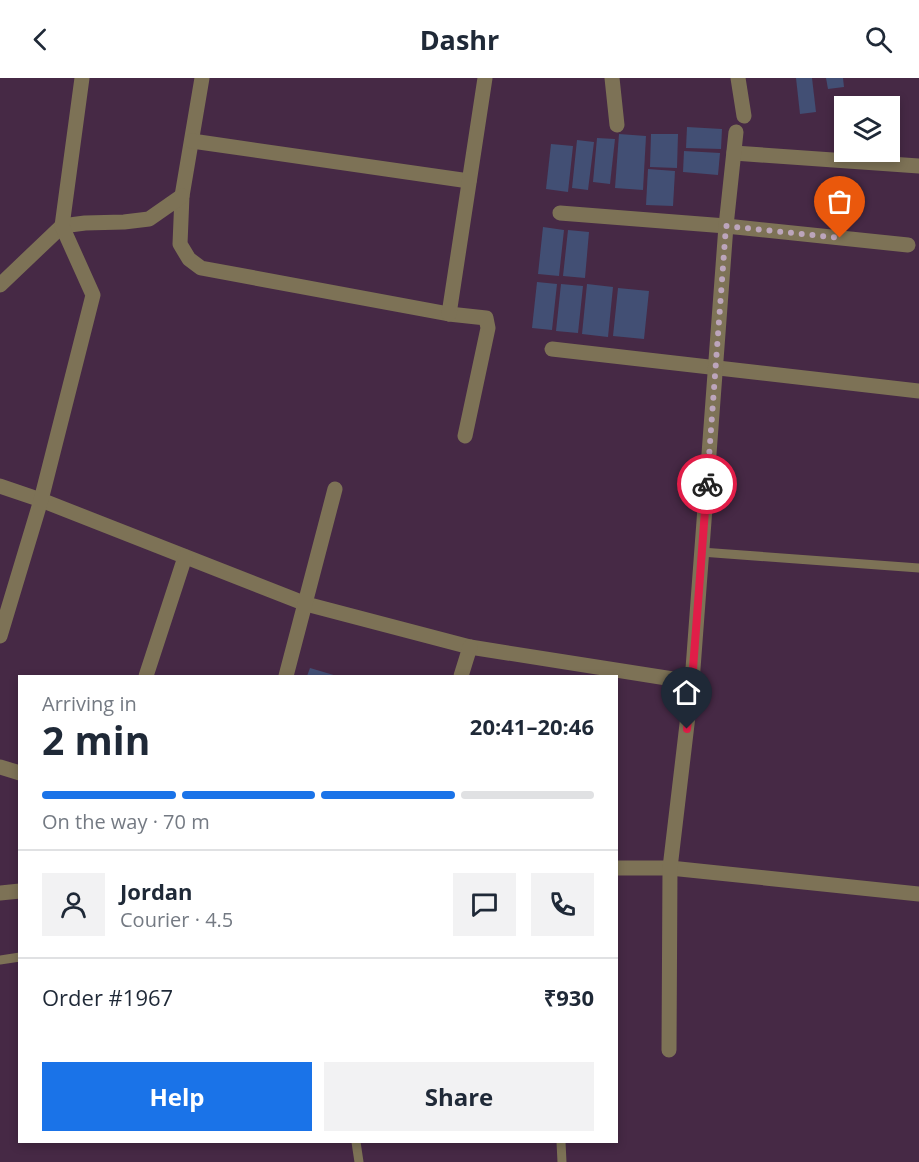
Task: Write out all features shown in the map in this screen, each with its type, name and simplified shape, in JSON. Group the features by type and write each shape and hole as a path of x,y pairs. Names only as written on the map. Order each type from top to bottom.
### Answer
{"street":[{"path":"0,636 41,500 93,295 62,226 82,78"},
{"path":"202,78 182,196 180,244 189,259 201,268 449,314 486,318 488,323 465,436"},
{"path":"449,314 484,78"},
{"path":"612,78 617,125"},
{"path":"738,78 744,116"},
{"path":"669,1050 670,868 692,682 726,226 736,132"},
{"path":"192,141 469,181"},
{"path":"734,153 919,166"},
{"path":"0,285 62,226 149,219 182,196"},
{"path":"560,213 726,226 908,245"},
{"path":"552,349 919,391"},
{"path":"0,486 306,604 470,647 692,682"},
{"path":"286,675 335,489"},
{"path":"146,675 185,557"},
{"path":"461,675 470,647"},
{"path":"0,766 18,772"},
{"path":"618,867 670,868 919,894"},
{"path":"0,893 18,891"}],"lane":[{"path":"702,552 919,568"},
{"path":"0,960 18,957"},
{"path":"356,1143 359,1162"},
{"path":"561,1143 562,1162"}],"building":[{"path":"796,78 812,78 816,112 800,114"},
{"path":"826,78 843,78 844,87 828,89"},
{"path":"687,127 722,129 721,149 686,148"},
{"path":"619,134 646,136 643,190 615,188"},
{"path":"651,134 678,134 677,168 650,167"},
{"path":"597,138 615,139 610,184 593,182"},
{"path":"577,140 594,142 588,190 572,188"},
{"path":"551,144 573,146 568,192 546,189"},
{"path":"684,151 720,153 718,175 683,172"},
{"path":"648,169 675,171 673,206 646,205"},
{"path":"543,227 564,230 559,276 538,274"},
{"path":"568,230 589,232 585,278 563,276"},
{"path":"537,282 557,284 552,330 532,328"},
{"path":"561,284 583,286 578,333 556,331"},
{"path":"587,284 613,287 608,337 582,334"},
{"path":"618,288 649,291 644,339 613,336"},
{"path":"310,668 334,675 307,675"}],"way so far":[{"path":"707,484 726,226 840,238"}],"route":[{"path":"687,729 707,484"}]}
